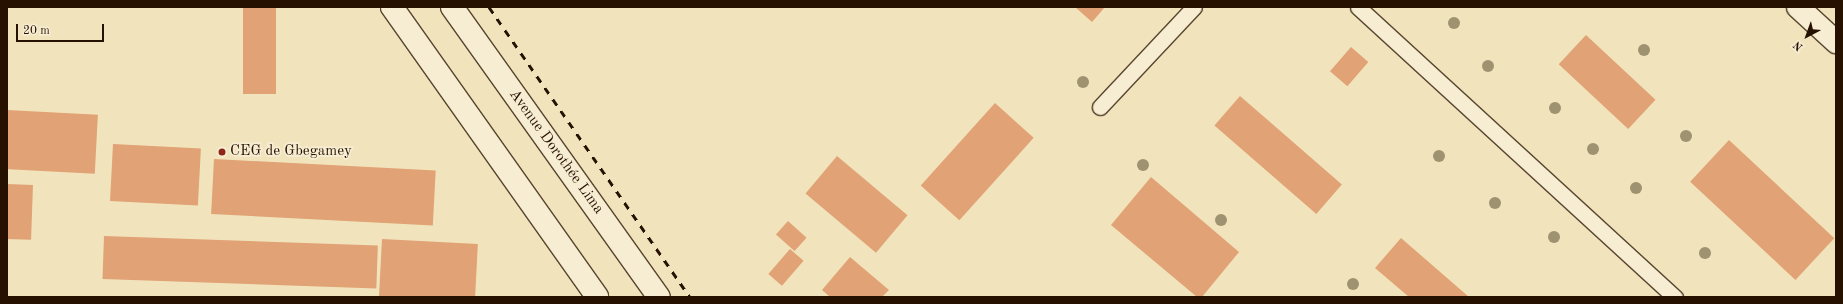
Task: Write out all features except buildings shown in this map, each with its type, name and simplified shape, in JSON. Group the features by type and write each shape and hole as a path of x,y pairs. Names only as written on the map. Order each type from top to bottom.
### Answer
{"main road":[{"path":"392,7 597,297"},
{"name":"Avenue Dorothée Lima","path":"452,7 659,297"},
{"path":"1798,7 1836,42"}],"lane":[{"path":"1100,107 1194,7"},
{"path":"1358,7 1675,297"}],"railway":[{"path":"489,7 690,297"}],"place":[{"name":"CEG de Gbegamey","path":"222,152"}]}
